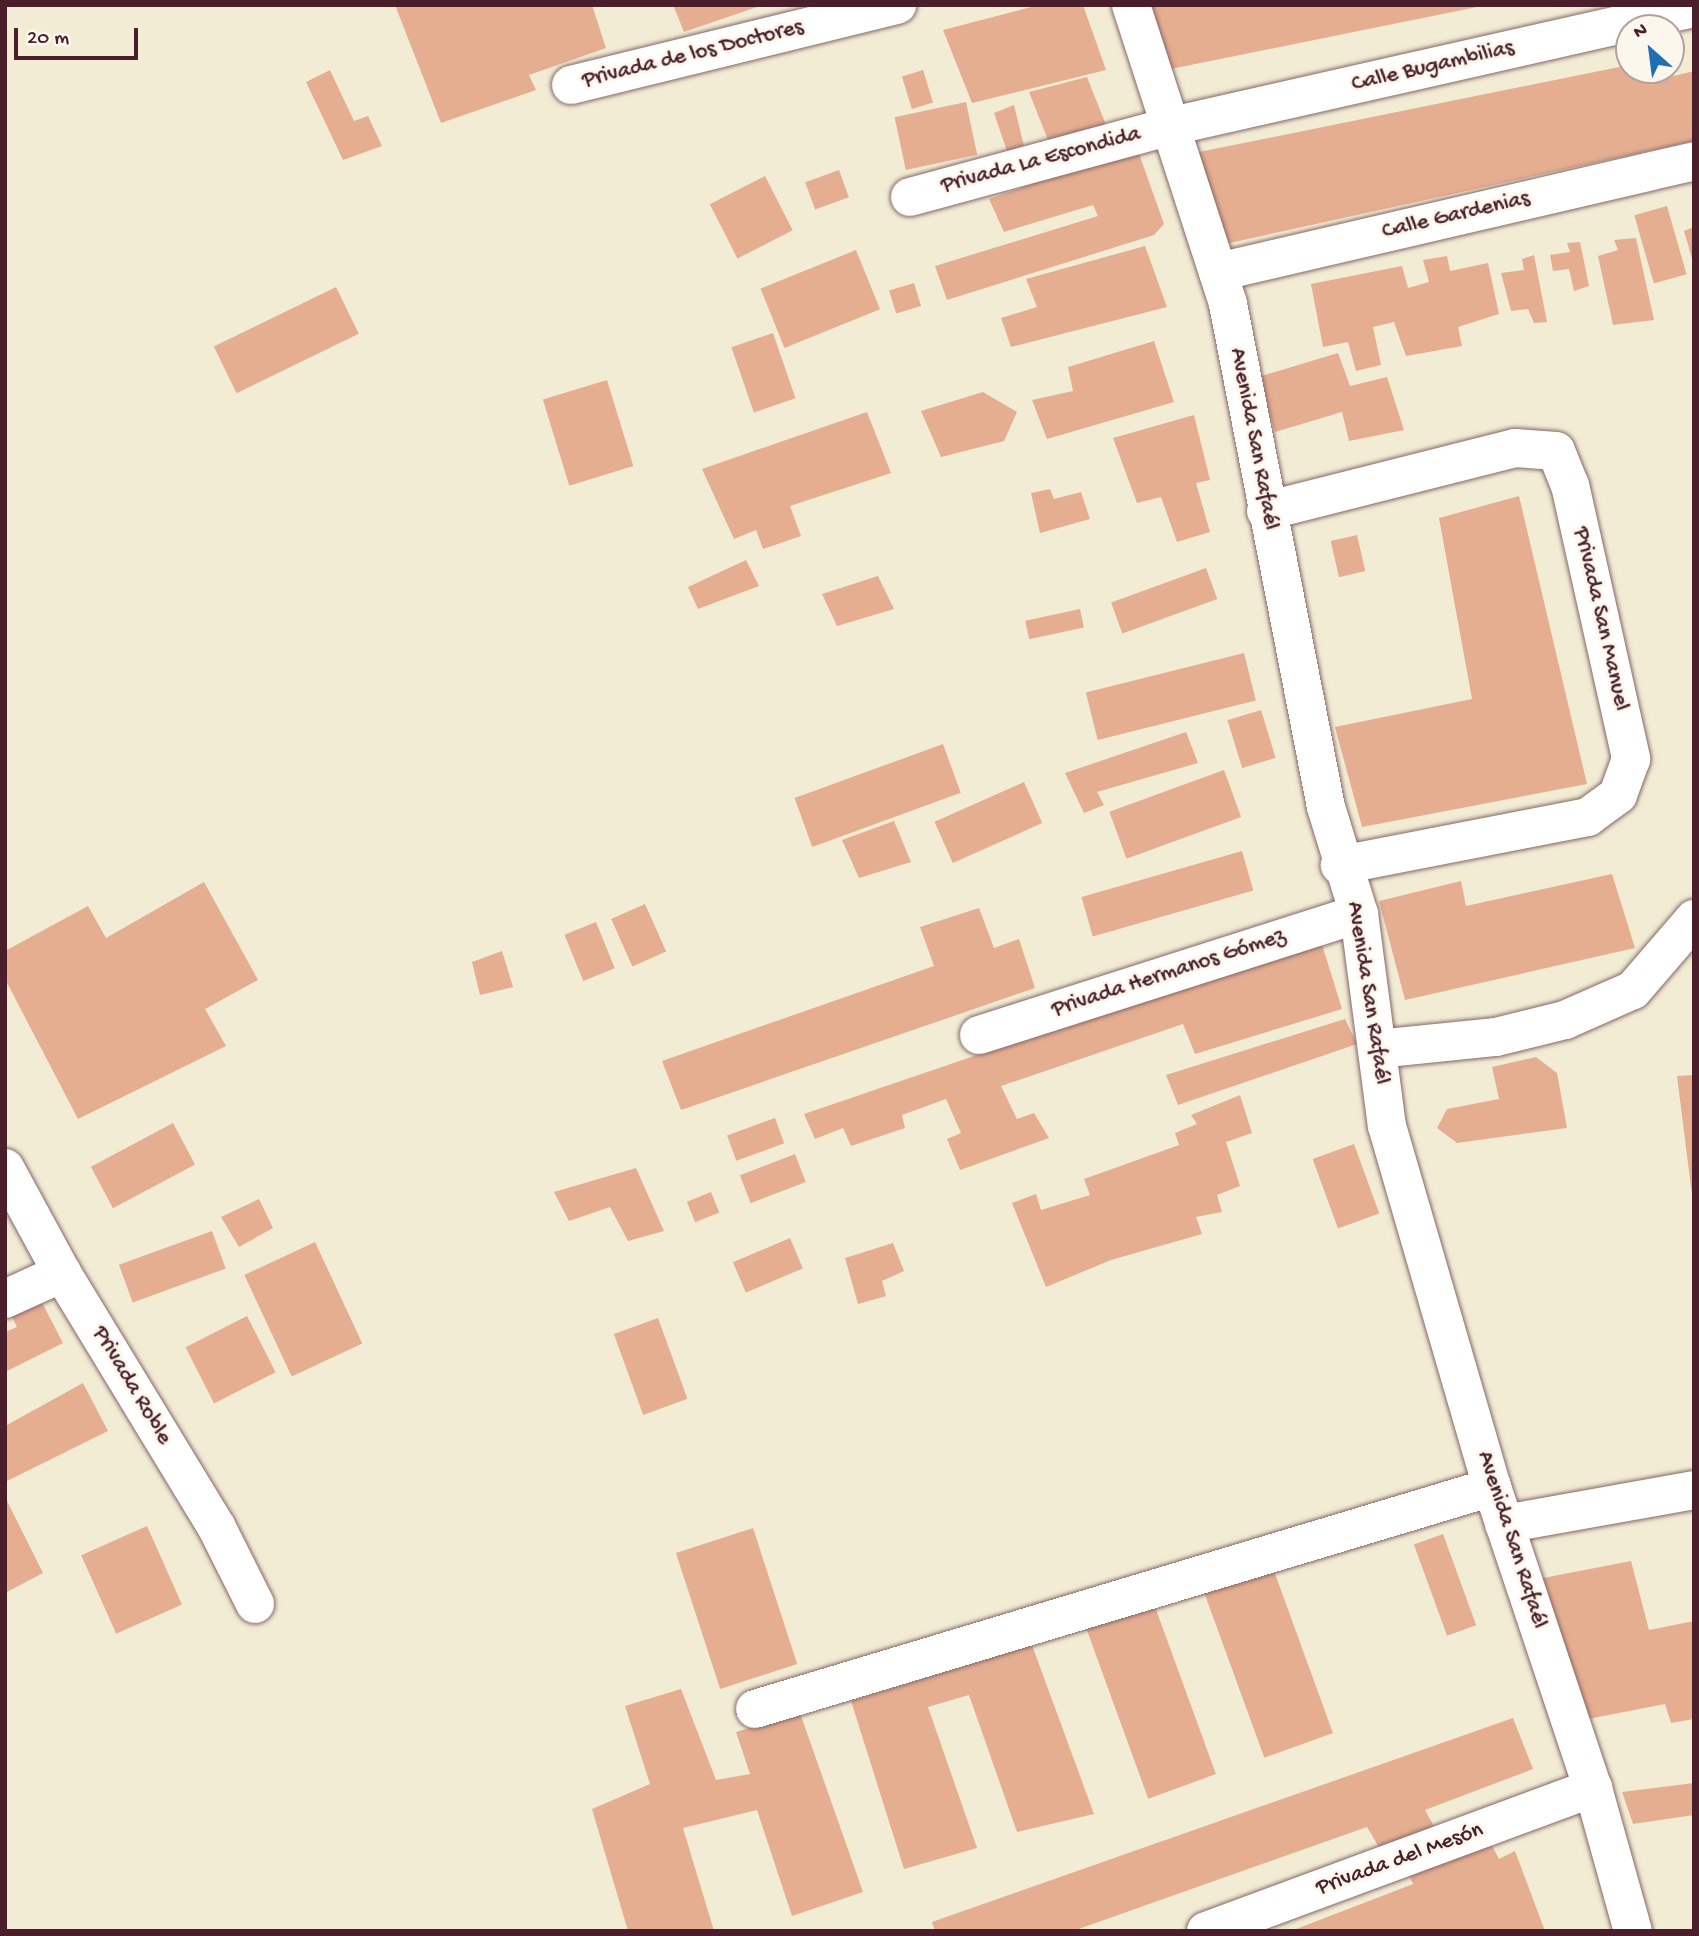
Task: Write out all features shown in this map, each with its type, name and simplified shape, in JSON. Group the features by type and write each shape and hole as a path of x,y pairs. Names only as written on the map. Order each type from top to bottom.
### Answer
{"street":[{"name":"Privada de los Doctores","path":"571,85 897,5"},
{"name":"Avenida San Rafaél","path":"1131,5 1218,272 1340,864 1359,914 1387,1126 1492,1487 1593,1788 1633,1931"},
{"name":"Calle Bugambilias","path":"1172,125 1694,8"},
{"name":"Privada La Escondida","path":"910,197 1172,125"},
{"name":"Calle Gardenias","path":"1218,272 1694,160"},
{"name":"Privada San Manuel","path":"1266,511 1515,448 1556,451 1570,485 1631,759 1618,795 1588,817 1340,864"},
{"name":"Privada Hermanos Gómez","path":"979,1035 1359,914"},
{"path":"1377,1049 1496,1037 1565,1020 1633,990 1694,919"},
{"name":"Privada Roble","path":"5,1168 62,1273 217,1528 254,1604"},
{"path":"5,1299 62,1273"},
{"path":"755,1709 1492,1487"},
{"path":"1504,1524 1694,1490"},
{"name":"Privada del Mesón","path":"1206,1931 1593,1788"}],"building":[{"path":"395,5 592,5 606,48 529,75 536,90 441,123"},
{"path":"673,5 760,5 760,6 684,32"},
{"path":"1039,5 1083,5 1106,70 972,103 943,30"},
{"path":"1142,5 1482,5 1482,6 1156,72"},
{"path":"1615,68 1615,84 1685,84 1685,73 1694,71 1694,141 1225,244 1199,152"},
{"path":"330,70 354,121 368,116 382,146 343,160 306,82"},
{"path":"923,70 933,103 912,109 902,76"},
{"path":"1087,77 1106,125 1048,140 1029,92"},
{"path":"966,102 977,155 906,170 895,117"},
{"path":"1014,105 1024,146 1007,151 994,113"},
{"path":"1137,148 1164,224 1154,235 947,300 935,266 1098,216 1093,205 1004,232 989,199"},
{"path":"839,170 849,197 815,210 805,182"},
{"path":"765,176 793,230 737,258 710,204"},
{"path":"1667,206 1687,274 1654,284 1634,215"},
{"path":"1694,227 1694,262 1693,262 1684,231"},
{"path":"1636,238 1654,320 1613,325 1598,256 1618,250 1614,240"},
{"path":"1580,242 1589,286 1574,291 1569,269 1553,271 1550,255 1570,252 1567,243"},
{"path":"1145,246 1167,307 1011,347 1001,318 1037,307 1026,279"},
{"path":"856,250 880,309 784,348 761,289"},
{"path":"1534,255 1547,322 1534,323 1528,309 1511,311 1501,273 1524,270 1522,259"},
{"path":"1447,256 1450,271 1488,263 1499,314 1458,327 1462,346 1406,356 1394,322 1373,327 1381,365 1356,371 1348,342 1323,347 1311,284 1402,266 1408,288 1429,282 1423,260"},
{"path":"914,283 921,306 896,314 889,291"},
{"path":"336,287 359,334 237,393 214,347"},
{"path":"773,333 795,398 754,413 731,347"},
{"path":"1154,341 1174,402 1047,439 1032,400 1073,391 1068,367"},
{"path":"1338,353 1350,386 1387,377 1404,430 1349,441 1342,412 1275,432 1258,377"},
{"path":"607,380 633,466 569,486 543,400"},
{"path":"983,392 1017,412 1004,441 941,457 921,411"},
{"path":"867,412 891,473 790,506 801,536 763,549 756,530 734,539 702,469"},
{"path":"1194,415 1210,480 1196,483 1210,532 1177,542 1161,497 1137,503 1113,438"},
{"path":"1050,489 1054,499 1081,492 1090,519 1040,533 1031,493"},
{"path":"1519,496 1587,784 1362,827 1335,727 1472,699 1439,518"},
{"path":"1357,535 1365,571 1339,577 1331,541"},
{"path":"746,560 759,586 698,609 688,587"},
{"path":"1206,568 1217,599 1122,634 1111,603"},
{"path":"878,576 894,609 837,626 822,594"},
{"path":"1080,609 1084,628 1029,639 1025,621"},
{"path":"1244,653 1256,701 1098,740 1086,692"},
{"path":"1261,710 1276,758 1242,768 1228,720"},
{"path":"1186,732 1198,763 1097,792 1104,805 1084,813 1065,773"},
{"path":"943,744 961,793 812,847 795,798"},
{"path":"1224,770 1241,817 1126,859 1109,812"},
{"path":"1024,782 1042,823 953,863 934,822"},
{"path":"894,821 911,862 859,878 842,840"},
{"path":"1242,851 1253,890 1093,936 1081,897"},
{"path":"1612,874 1635,948 1405,1000 1379,901 1461,881 1466,906"},
{"path":"204,882 258,980 205,1009 226,1046 78,1119 5,979 5,951 88,906 106,938"},
{"path":"645,904 666,952 632,967 611,919"},
{"path":"979,908 994,948 1019,939 1035,988 681,1110 662,1061 934,966 920,927"},
{"path":"596,922 615,968 583,981 564,935"},
{"path":"1320,938 1342,1009 1195,1054 1183,1024 1001,1086 1017,1119 1034,1113 1049,1138 960,1170 947,1139 961,1133 946,1099 902,1115 905,1128 851,1146 843,1128 815,1139 804,1114"},
{"path":"502,951 513,987 480,995 472,962"},
{"path":"1345,1019 1357,1044 1178,1105 1166,1075"},
{"path":"1536,1057 1557,1073 1567,1128 1457,1143 1437,1128 1447,1109 1499,1099 1492,1067"},
{"path":"1694,1075 1694,1195 1692,1195 1677,1076"},
{"path":"1240,1095 1252,1133 1226,1142 1240,1186 1217,1195 1222,1212 1196,1217 1202,1234 1111,1260 1046,1287 1012,1203 1036,1194 1041,1210 1090,1195 1084,1179 1179,1145 1175,1133 1197,1124 1191,1115"},
{"path":"775,1118 784,1143 736,1161 727,1135"},
{"path":"173,1123 195,1164 113,1208 91,1167"},
{"path":"1354,1144 1379,1214 1338,1229 1313,1159"},
{"path":"795,1154 806,1182 751,1203 740,1175"},
{"path":"636,1168 664,1231 628,1241 610,1207 569,1221 554,1192"},
{"path":"711,1192 719,1212 695,1222 687,1202"},
{"path":"259,1199 273,1228 239,1247 221,1217"},
{"path":"212,1231 226,1269 133,1302 119,1265"},
{"path":"790,1238 803,1268 746,1293 733,1262"},
{"path":"315,1242 362,1344 292,1376 244,1275"},
{"path":"893,1243 904,1271 882,1281 886,1296 858,1304 845,1258"},
{"path":"37,1293 63,1343 5,1372 5,1332 17,1327 7,1307"},
{"path":"247,1316 276,1372 214,1403 186,1347"},
{"path":"658,1318 687,1399 643,1415 614,1334"},
{"path":"83,1383 108,1431 5,1482 5,1426"},
{"path":"5,1497 43,1573 5,1593"},
{"path":"147,1526 182,1605 116,1634 81,1555"},
{"path":"753,1528 797,1664 720,1689 676,1553"},
{"path":"1443,1534 1476,1625 1447,1636 1414,1545"},
{"path":"1270,1560 1333,1733 1264,1758 1201,1585"},
{"path":"1631,1561 1649,1630 1694,1621 1694,1719 1671,1723 1665,1704 1588,1719 1543,1578"},
{"path":"1154,1604 1216,1774 1148,1799 1086,1629"},
{"path":"1032,1645 1094,1814 1017,1832 969,1695 928,1707 977,1848 904,1869 851,1701"},
{"path":"681,1689 716,1780 750,1774 736,1732 800,1713 863,1892 792,1916 757,1810 683,1828 714,1931 628,1931 592,1809 650,1784 625,1706"},
{"path":"1513,1718 1533,1769 1425,1810 1435,1828 1380,1849 1367,1827 1073,1931 935,1931 932,1922"},
{"path":"1694,1783 1694,1815 1633,1824 1622,1792"},
{"path":"1489,1840 1499,1859 1515,1851 1545,1931 1291,1931 1413,1884 1406,1869"}]}
